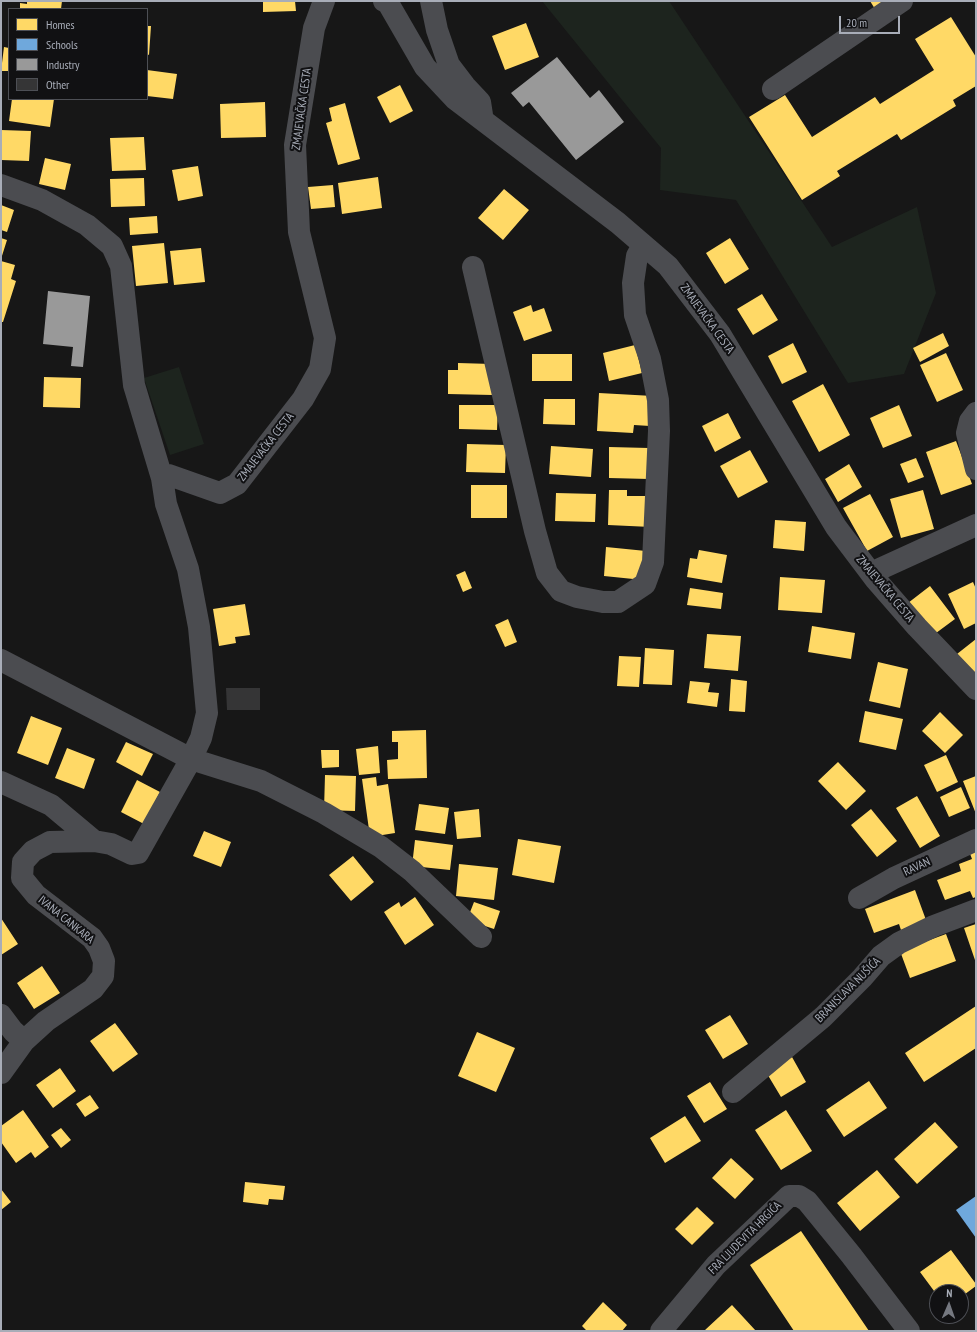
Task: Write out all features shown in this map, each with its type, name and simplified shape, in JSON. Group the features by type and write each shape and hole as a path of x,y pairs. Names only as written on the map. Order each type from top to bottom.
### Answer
{"street":[{"name":"ZMAJEVAČKA CESTA","path":"162,478 169,475 220,493 237,484 303,399 320,370 324,338 299,232 295,145 314,28 324,1"},
{"name":"ZMAJEVAČKA CESTA","path":"384,1 388,3 425,67 455,99 618,223 668,266 720,334 836,528 870,573 917,627 976,689"},
{"path":"431,1 437,30 449,65 465,86 480,102 482,113 480,118"},
{"path":"773,89 902,1"},
{"path":"1,185 42,200 87,225 112,246 121,266 134,385 162,478 166,504 188,569 199,627 207,713 201,738 192,759"},
{"path":"473,267 535,531 547,573 562,591 576,597 603,602 618,602 645,584 653,562 659,431 658,400 650,359 635,315 633,283 636,256 643,245"},
{"path":"976,413 970,421 967,433 976,469"},
{"path":"870,573 976,525"},
{"path":"1,660 192,759 261,781 324,813 381,847 412,871 481,937"},
{"name":"IVANA CANKARA","path":"1,1073 24,1041 46,1022 93,989 103,976 104,961 99,948 92,938 36,895 22,878 23,862 33,851 50,842 94,840 111,844 132,854 138,853 192,759"},
{"path":"1,782 51,804 94,840"},
{"name":"RAVAN","path":"859,898 894,878 976,840"},
{"name":"BRANISLAVA NUŠIĆA","path":"733,1092 823,1017 887,952 899,943 934,926 976,910"},
{"path":"1,1015 13,1031 24,1041"},
{"name":"FRA LJUDEVITA HRGIĆA","path":"661,1331 716,1265 789,1196 799,1196 807,1201 851,1255 908,1331"}],"shaded area":[{"path":"542,1 669,1 832,247 917,207 936,293 904,374 848,383 736,200 660,190 661,148"},
{"path":"179,367 204,444 170,455 144,378"}],"building: Homes":[{"path":"27,1 62,1 61,8 20,8 20,3 27,4"},
{"path":"263,1 295,1 296,11 263,12"},
{"path":"870,1 888,1 875,9"},
{"path":"951,17 976,57 976,86 953,100 956,106 901,140 897,134 837,171 840,176 802,200 749,117 785,95 812,137 875,97 880,104 934,70 915,39"},
{"path":"526,23 539,57 505,70 492,36"},
{"path":"148,26 151,26 149,55"},
{"path":"4,47 8,48 8,71 1,71"},
{"path":"148,70 177,74 173,99 148,96"},
{"path":"400,85 413,111 390,123 377,97"},
{"path":"12,100 54,100 50,127 9,121"},
{"path":"265,102 266,137 221,138 220,104"},
{"path":"345,103 360,159 338,165 326,123 332,121 329,108"},
{"path":"1,130 31,131 29,161 1,160"},
{"path":"144,137 146,170 112,171 110,138"},
{"path":"45,158 71,164 65,190 39,184"},
{"path":"198,166 203,196 178,201 172,170"},
{"path":"378,177 382,208 342,214 338,183"},
{"path":"144,178 145,206 111,207 110,179"},
{"path":"333,185 335,207 311,209 308,187"},
{"path":"504,189 529,210 503,240 478,218"},
{"path":"1,205 14,210 7,232 1,230"},
{"path":"157,216 158,233 130,235 129,218"},
{"path":"1,238 7,240 1,259"},
{"path":"730,238 749,269 725,284 706,253"},
{"path":"164,243 168,283 136,286 132,246"},
{"path":"201,248 205,282 174,285 170,251"},
{"path":"1,261 15,265 11,279 16,281 3,322 1,322"},
{"path":"762,294 778,320 753,335 737,309"},
{"path":"531,305 533,312 544,308 552,331 524,341 513,312"},
{"path":"943,333 949,346 920,362 913,348"},
{"path":"793,343 807,372 782,384 768,356"},
{"path":"635,345 642,373 609,381 603,353"},
{"path":"946,353 963,390 937,402 920,365"},
{"path":"532,354 572,354 572,381 532,381"},
{"path":"458,363 492,364 492,395 448,394 448,370 458,370"},
{"path":"44,377 81,378 80,408 43,407"},
{"path":"823,384 850,435 819,452 792,401"},
{"path":"599,393 653,396 650,426 634,425 633,433 597,431"},
{"path":"544,399 575,399 575,425 543,424"},
{"path":"459,405 498,405 497,430 459,429"},
{"path":"899,405 912,436 883,448 870,418"},
{"path":"728,413 741,438 715,452 702,426"},
{"path":"956,441 972,484 941,495 926,452"},
{"path":"467,444 506,445 505,473 466,472"},
{"path":"551,446 593,449 591,477 549,474"},
{"path":"609,447 649,448 649,479 609,478"},
{"path":"750,450 768,482 738,498 720,466"},
{"path":"916,458 924,477 908,483 900,464"},
{"path":"849,464 862,487 838,502 825,479"},
{"path":"471,485 507,485 507,518 471,518"},
{"path":"609,490 627,490 627,496 651,496 651,527 608,525"},
{"path":"923,490 934,529 901,538 890,499"},
{"path":"556,493 596,494 595,522 555,521"},
{"path":"870,494 893,537 867,551 843,508"},
{"path":"775,520 806,522 804,551 773,548"},
{"path":"606,547 646,551 643,580 604,576"},
{"path":"699,550 727,555 722,583 687,577 690,558 697,559"},
{"path":"465,571 472,588 463,592 456,575"},
{"path":"780,577 825,580 822,613 778,610"},
{"path":"973,582 976,589 976,623 964,629 948,594"},
{"path":"930,586 955,619 932,636 908,603"},
{"path":"690,588 723,593 721,609 687,605"},
{"path":"245,604 250,635 235,637 236,643 219,646 213,609"},
{"path":"508,619 517,642 505,647 495,625"},
{"path":"812,626 855,633 851,659 808,652"},
{"path":"707,634 741,636 738,671 704,668"},
{"path":"976,639 976,677 957,654"},
{"path":"645,648 674,650 672,685 643,684"},
{"path":"619,656 641,657 639,687 617,686"},
{"path":"878,662 908,669 900,708 869,701"},
{"path":"731,679 747,681 745,712 729,711"},
{"path":"690,681 710,683 708,692 719,693 717,707 687,703"},
{"path":"865,711 903,719 896,750 859,742"},
{"path":"940,712 963,735 945,753 922,731"},
{"path":"31,716 62,728 48,765 17,753"},
{"path":"426,730 427,778 388,779 387,760 398,759 398,742 392,742 392,731"},
{"path":"126,742 153,754 142,776 116,762"},
{"path":"378,746 380,773 359,775 356,749"},
{"path":"67,748 95,759 84,789 55,778"},
{"path":"321,750 339,750 339,767 322,768"},
{"path":"946,755 958,782 937,792 924,765"},
{"path":"838,762 866,791 846,810 818,781"},
{"path":"325,775 356,776 355,811 324,810"},
{"path":"976,776 976,814 963,781"},
{"path":"376,777 377,786 388,784 395,833 370,837 362,779"},
{"path":"137,780 160,792 144,824 121,812"},
{"path":"961,787 970,808 949,817 940,797"},
{"path":"917,796 940,836 920,848 896,808"},
{"path":"419,804 449,808 445,834 415,830"},
{"path":"479,809 481,837 457,839 454,812"},
{"path":"871,809 897,841 877,857 851,825"},
{"path":"204,831 231,842 221,867 193,856"},
{"path":"518,839 561,846 554,883 512,875"},
{"path":"415,840 453,845 450,870 412,866"},
{"path":"976,849 976,897 973,898 970,891 945,900 937,880 961,871 959,864 972,859 969,851"},
{"path":"353,856 374,882 351,901 329,875"},
{"path":"459,864 498,868 494,900 456,896"},
{"path":"915,890 926,920 901,930 899,924 874,933 865,909"},
{"path":"415,897 434,925 405,945 384,912 399,902 401,907"},
{"path":"474,902 500,911 494,929 467,920"},
{"path":"1,918 18,944 1,955"},
{"path":"976,924 976,963 964,928"},
{"path":"946,934 956,961 910,978 900,951"},
{"path":"42,966 60,993 34,1009 17,983"},
{"path":"976,1006 976,1048 924,1082 905,1053"},
{"path":"730,1015 748,1044 723,1059 705,1030"},
{"path":"115,1023 138,1054 113,1072 90,1041"},
{"path":"477,1032 515,1048 496,1092 458,1076"},
{"path":"792,1057 806,1082 781,1097 766,1072"},
{"path":"60,1068 76,1091 53,1108 36,1085"},
{"path":"869,1081 887,1108 844,1137 826,1110"},
{"path":"710,1082 727,1109 704,1123 687,1096"},
{"path":"90,1095 99,1108 85,1117 76,1104"},
{"path":"23,1110 49,1147 35,1158 31,1152 16,1163 1,1142 1,1126"},
{"path":"786,1110 812,1151 781,1170 755,1130"},
{"path":"685,1116 701,1141 665,1163 650,1138"},
{"path":"935,1122 958,1147 917,1184 894,1159"},
{"path":"61,1128 71,1140 61,1148 51,1135"},
{"path":"731,1158 754,1179 735,1199 712,1178"},
{"path":"877,1170 900,1197 860,1231 837,1203"},
{"path":"245,1182 285,1186 283,1200 269,1199 268,1205 243,1202"},
{"path":"1,1189 11,1202 1,1210"},
{"path":"697,1207 714,1223 692,1245 675,1229"},
{"path":"801,1231 869,1331 794,1331 750,1265"},
{"path":"951,1250 976,1286 969,1291 969,1284 929,1284 920,1272"},
{"path":"603,1302 627,1325 622,1331 587,1331 582,1326"},
{"path":"732,1305 756,1331 705,1330"}],"building: Schools":[{"path":"976,1196 976,1238 956,1210"}],"building: Industry":[{"path":"557,57 590,98 599,90 624,122 576,160 529,102 523,107 511,93"},
{"path":"48,291 90,296 83,367 71,366 73,347 43,344"}],"building: Other":[{"path":"226,688 260,688 260,710 227,710"}]}
